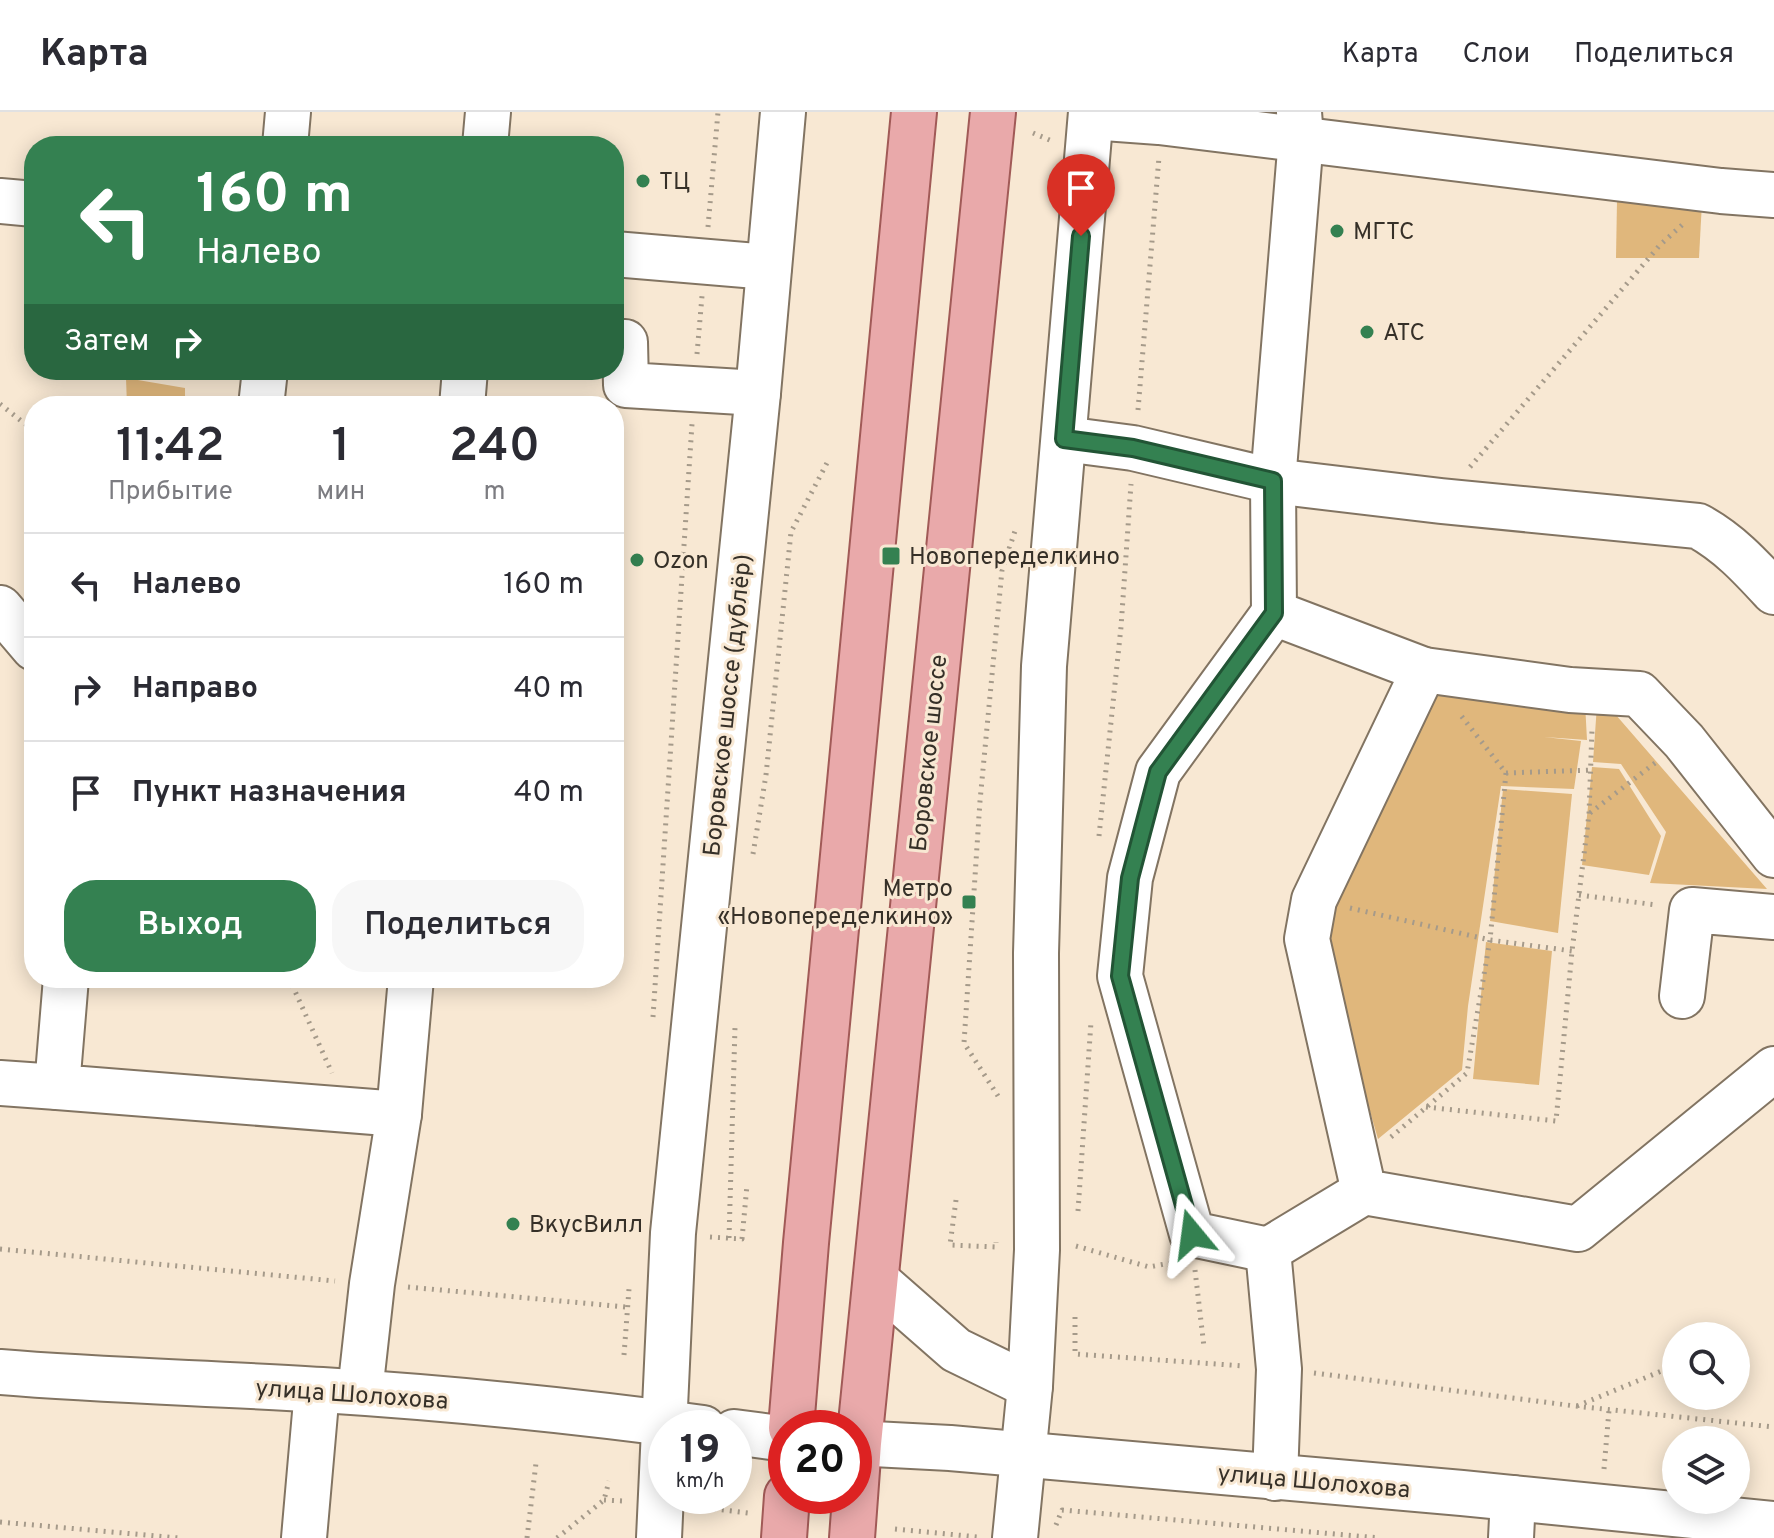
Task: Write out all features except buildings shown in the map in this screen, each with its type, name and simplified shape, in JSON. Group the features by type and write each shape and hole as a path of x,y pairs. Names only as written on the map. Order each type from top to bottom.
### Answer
{"main road":[{"path":"792,1410 914,112"},
{"name":"Боровское шоссе","path":"860,1410 876,1280 993,112"},
{"name":"Боровское шоссе","path":"852,1538 853,1514"}],"street":[{"path":"286,136 288,112"},
{"path":"486,136 488,112"},
{"name":"Боровское шоссе (дублёр)","path":"683,1410 673,1233 758,393 783,112"},
{"path":"1015,1538 1030,1386 1037,1250 1036,953 1044,666 1064,439 1081,125 1159,122 1300,125 1721,191 1774,195"},
{"path":"1300,125 1273,481 1274,613 1158,772 1130,878 1120,976 1193,1246 1268,1250 1360,1179"},
{"path":"0,201 24,203"},
{"path":"624,255 769,267"},
{"path":"625,342 626,385 758,393"},
{"path":"1064,439 1133,448 1273,481 1698,526 1755,553 1774,592"},
{"path":"0,608 24,636"},
{"path":"1274,613 1424,670 1596,692 1639,694 1684,741 1774,855"},
{"path":"1360,1179 1307,939 1314,900 1424,670"},
{"path":"1682,996 1692,910 1774,917"},
{"path":"57,1087 65,988"},
{"path":"360,1392 379,1312 410,988"},
{"path":"1360,1179 1578,1229 1774,1069"},
{"path":"0,1083 399,1114"},
{"path":"1268,1250 1279,1369 1275,1478"},
{"path":"876,1280 956,1350 1030,1386"},
{"name":"улица Шолохова","path":"0,1372 360,1392 648,1420"},
{"path":"304,1538 317,1390"},
{"name":"улица Шолохова","path":"872,1444 1275,1478 1512,1518 1774,1524"}],"path":[{"path":"653,1023 694,390 718,112"},
{"path":"1098,839 1121,627 1133,448 1159,155 1159,122"},
{"path":"1033,133 1081,125"},
{"path":"1441,501 1660,245 1721,191"},
{"path":"0,404 24,423"},
{"path":"752,862 766,775 791,532 829,459"},
{"path":"1360,1179 1426,1107 1467,1073 1490,940 1506,773 1424,670"},
{"path":"1426,1107 1556,1121 1589,814 1596,692"},
{"path":"1589,814 1684,741"},
{"path":"1506,773 1592,770"},
{"path":"1579,895 1692,910"},
{"path":"1314,900 1490,940 1572,951"},
{"path":"296,988 349,1110"},
{"path":"1078,1216 1091,1021"},
{"path":"729,1238 735,1025"},
{"path":"697,1237 742,1239 747,1185"},
{"path":"956,1200 950,1245 996,1247"},
{"path":"1077,1231 1075,1249 1149,1267 1193,1246 1204,1347"},
{"path":"0,1249 379,1312 626,1307"},
{"path":"624,1355 626,1307 632,1276"},
{"path":"1075,1310 1075,1354 1279,1369 1774,1427"},
{"path":"1575,1406 1662,1371"},
{"path":"1603,1477 1609,1410"},
{"path":"527,1538 536,1463"},
{"path":"557,1538 604,1500 609,1481"},
{"path":"604,1500 623,1501"},
{"path":"1062,1510 1380,1538"},
{"path":"667,1529 776,1516"},
{"path":"0,1522 179,1538"},
{"path":"895,1529 985,1538"}],"shaded area":[{"path":"1617,201 1702,202 1699,258 1616,258"},
{"path":"126,380 185,388 185,396 127,396"},
{"path":"1428,693 1585,703 1587,740 1544,737 1581,741 1574,789 1501,786 1468,1006 1462,1070 1378,1139 1311,906"},
{"path":"1597,705 1609,707 1767,889 1650,883 1666,832 1621,764 1593,762"},
{"path":"1592,767 1619,769 1661,836 1649,875 1582,865"},
{"path":"1503,789 1572,794 1558,933 1490,921"},
{"path":"1486,942 1552,951 1539,1085 1473,1079"}],"place":[{"name":"ТЦ","path":"643,181"},
{"name":"МГТС","path":"1337,231"},
{"name":"АТС","path":"1367,332"},
{"name":"Новопеределкино","path":"891,556"},
{"name":"Ozon","path":"637,560"},
{"name":"Метро «Новопеределкино»","path":"969,902"},
{"name":"ВкусВилл","path":"513,1224"}],"route":[{"path":"1081,236 1064,439 1133,448 1273,481 1274,613 1158,772 1130,878 1120,976 1192,1234"}]}
